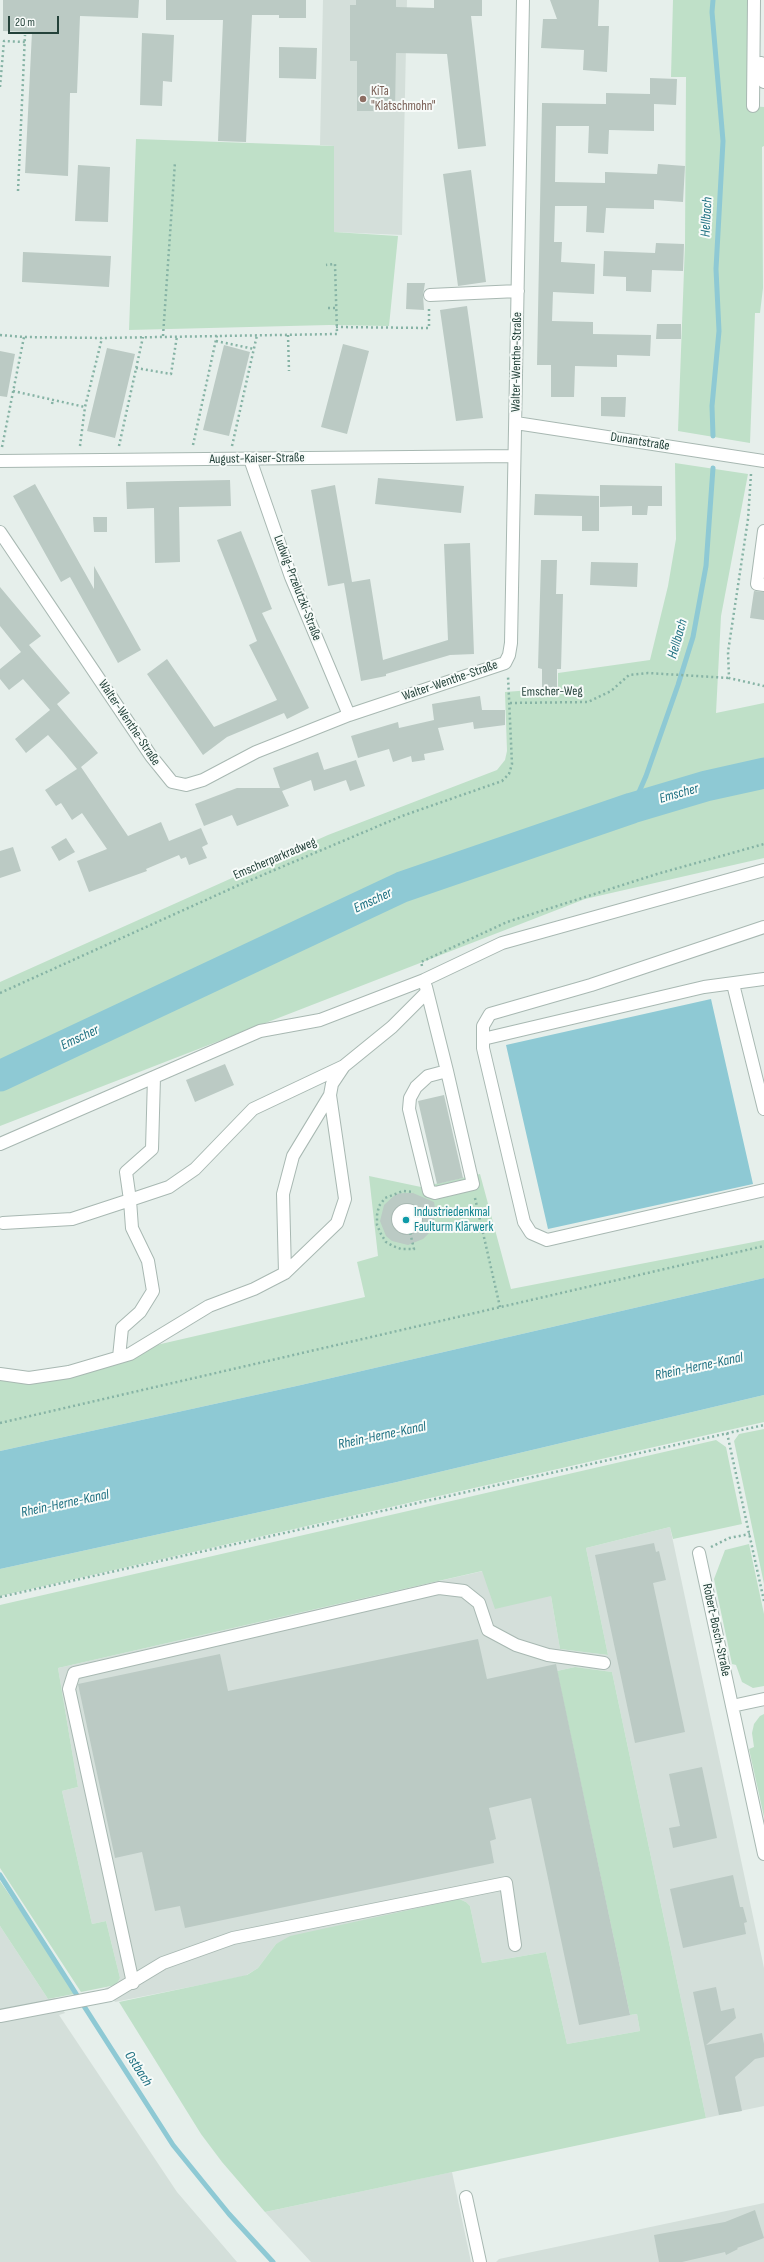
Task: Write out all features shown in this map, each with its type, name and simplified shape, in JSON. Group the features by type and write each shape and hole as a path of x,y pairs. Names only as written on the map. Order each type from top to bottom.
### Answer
{"street":[{"name":"Walter-Wenthe-Straße","path":"0,532 151,756 172,782 186,785 203,780 256,752 349,716 505,663 510,655 512,643 523,0"},
{"path":"753,106 754,0"},
{"path":"762,0 760,75 764,82"},
{"path":"430,295 518,291"},
{"name":"Dunantstraße","path":"516,423 764,461"},
{"name":"August-Kaiser-Straße","path":"1,456 78,460 514,456"},
{"name":"Ludwig-Przelutzki-Straße","path":"250,459 291,576 349,716"},
{"path":"764,531 757,584 764,585"},
{"path":"0,1144 260,1031 320,1020 424,980 502,943 764,870"},
{"path":"764,927 591,985 490,1014 483,1026 483,1048 523,1214 531,1233 546,1240 764,1190"},
{"path":"483,1039 704,987 764,979"},
{"path":"424,980 448,1071 473,1184 435,1193 429,1191 410,1108 410,1098 416,1087 428,1076 448,1071"},
{"path":"733,984 764,1109"},
{"path":"3,1223 72,1219 169,1187 195,1170 253,1109 344,1066 392,1027 427,992"},
{"path":"0,1374 29,1378 69,1372 130,1354 209,1306 254,1289 285,1273 337,1223 346,1199 330,1095 332,1084 344,1066"},
{"path":"119,1357 122,1328 140,1312 153,1291 148,1261 132,1228 126,1172 152,1149 154,1077"},
{"path":"285,1273 283,1194 293,1156 330,1095"},
{"name":"Robert-Bosch-Straße","path":"700,1553 764,1854"},
{"path":"133,1983 69,1689 74,1673 439,1588 464,1591 479,1603 488,1630 516,1645 548,1656 604,1663"},
{"path":"732,1706 764,1699"},
{"path":"0,2016 60,2006 110,1995 133,1983 163,1963 233,1938 506,1883 515,1945"},
{"path":"466,2197 480,2262"}],"path":[{"path":"18,191 25,35"},
{"path":"0,87 4,41 25,42"},
{"path":"163,336 175,162"},
{"path":"0,335 24,337 102,338 337,334 335,264 326,265"},
{"path":"336,327 429,328 430,295"},
{"path":"328,308 336,308"},
{"path":"229,459 257,335"},
{"path":"288,335 289,371"},
{"path":"136,368 171,374 177,336"},
{"path":"190,459 217,336"},
{"path":"1,456 24,337"},
{"path":"116,460 143,337"},
{"path":"78,460 85,407 102,338"},
{"path":"216,341 254,349"},
{"path":"13,391 85,407"},
{"path":"52,404 53,400"},
{"name":"Emscher-Weg","path":"505,663 509,680 511,719"},
{"name":"Emscher-Weg","path":"510,703 588,702 610,691 629,675 648,673 718,676 729,678"},
{"name":"Emscherparkradweg","path":"0,993 281,867 402,816 502,781 509,774 512,764 511,719"},
{"path":"424,980 421,962 507,922 657,874 764,844"},
{"path":"473,1184 500,1307"},
{"path":"409,1228 414,1249 401,1249 386,1242 377,1225 379,1206 385,1198 402,1191 417,1193"},
{"path":"0,1423 764,1246"},
{"path":"0,1597 764,1425"},
{"path":"727,1433 764,1601"},
{"path":"700,1553 729,1538 750,1534"}],"shaded area":[{"name":"KiTa \"Klatschmohn\"","path":"323,0 407,0 402,235 334,232 334,146 320,145"},
{"path":"670,1527 764,1968 764,2106 706,2118 612,1672 575,1667 557,1671 630,2015 637,2014 640,2031 567,2044 546,1952 482,1963 470,1906 466,1902 459,1899 276,1944 258,1968 245,1976 115,2002 105,1988 116,1985 120,1978 106,1921 92,1924 62,1791 78,1787 58,1668 483,1571 551,1596 560,1649 608,1655 586,1548"},
{"path":"0,1926 48,1999 55,1998 65,2013 59,2015 177,2192 237,2262 0,2262"},
{"path":"452,2172 471,2262 311,2262 265,2212"},
{"path":"764,2203 764,2262 496,2262 499,2259"}],"green space":[{"path":"673,0 752,0 749,106 764,107 764,146 762,147 763,288 760,313 755,313 750,443 678,431 685,244 686,77 671,77"},
{"path":"136,139 334,146 334,232 398,236 389,326 329,325 129,330"},
{"path":"675,463 748,474 721,616 716,713 764,703 764,858 585,899 0,1126 0,982 328,835 497,770 505,760 507,751 505,692 558,688 558,673 650,660 668,586 676,539"},
{"path":"480,1174 511,1289 764,1240 764,1278 301,1385 0,1451 0,1381 365,1297 357,1262 378,1256 369,1176 421,1187"},
{"path":"764,1395 764,1422 0,1596 0,1569 397,1482"},
{"path":"764,1429 764,1584 734,1441 739,1434"},
{"path":"716,1440 726,1447 742,1524 673,1539 670,1527 586,1548 608,1655 560,1649 551,1596 495,1609 482,1571 58,1668 78,1787 62,1791 92,1924 106,1921 120,1978 116,1985 81,1992 0,1868 0,1605"},
{"path":"749,1544 764,1614 764,1686 753,1688 742,1682 736,1665 732,1664 714,1579 725,1550"},
{"path":"575,1667 612,1672 706,2118 265,2212 222,2162 201,2134 119,2002 247,1975 258,1968 276,1944 290,1936 459,1899 466,1902 470,1906 482,1963 546,1952 567,2044 640,2031 637,2014 630,2015 557,1671"},
{"path":"764,1714 764,1817 749,1749 754,1747 752,1733 754,1724 760,1716"},
{"path":"0,1881 39,1938 74,1994 48,1999 0,1926"}],"water":[{"path":"711,999 753,1184 548,1229 506,1045"},
{"name":"Rhein-Herne-Kanal","path":"764,1278 764,1395 397,1482 0,1569 0,1451 301,1385"}],"building":[{"path":"3,0 139,0 138,18 80,16 77,93 70,93 68,176 25,173 32,32 3,31"},
{"path":"166,0 306,0 306,18 279,18 279,15 252,15 246,142 218,141 223,20 166,20"},
{"path":"356,0 396,0 396,7 434,8 434,0 482,0 482,16 471,16 486,146 458,149 447,54 396,53 395,111 357,111 357,61 350,61 350,5 356,5"},
{"path":"550,0 599,0 598,26 609,26 607,72 583,70 584,50 541,48 543,19 557,19"},
{"path":"142,33 174,35 172,82 163,81 162,106 140,105"},
{"path":"279,47 317,48 316,79 279,78"},
{"path":"650,78 677,79 676,105 654,104 654,131 609,130 608,154 588,153 589,126 556,126 555,182 605,183 605,172 657,174 658,164 685,166 683,202 654,200 654,209 606,208 604,233 586,232 587,206 555,206 554,242 562,242 561,262 595,264 594,294 553,292 552,321 593,322 593,334 651,335 650,356 617,355 617,367 575,366 574,397 551,397 551,365 537,365 542,103 606,104 606,93 650,94"},
{"path":"78,165 110,167 108,222 75,221"},
{"path":"471,170 486,282 458,286 443,174"},
{"path":"656,243 684,244 683,271 652,270 651,292 626,291 626,277 603,276 604,251 655,253"},
{"path":"23,252 111,256 109,287 22,282"},
{"path":"407,283 425,283 423,295 424,310 406,309"},
{"path":"467,306 483,418 456,421 440,310"},
{"path":"657,324 681,324 681,339 656,339"},
{"path":"343,344 369,351 347,434 321,427"},
{"path":"224,345 250,352 229,436 203,430"},
{"path":"107,348 135,354 115,438 87,431"},
{"path":"0,351 15,354 7,397 0,396"},
{"path":"601,397 626,397 625,417 601,416"},
{"path":"378,478 464,486 461,513 375,504"},
{"path":"230,480 231,506 179,507 180,562 155,563 154,508 127,509 126,482"},
{"path":"35,484 94,589 94,566 141,650 118,663 70,577 61,582 13,496"},
{"path":"335,485 352,582 370,579 383,660 448,640 444,544 470,543 474,654 450,655 386,674 386,676 361,681 344,583 328,586 311,490"},
{"path":"600,485 662,486 662,506 648,506 647,515 632,515 632,506 600,507"},
{"path":"535,494 599,496 599,531 582,531 582,516 534,515"},
{"path":"93,517 107,517 107,532 94,532"},
{"path":"241,531 272,609 262,613 309,708 287,719 284,713 227,737 203,755 147,674 167,659 214,727 277,700 249,645 257,641 217,540"},
{"path":"541,560 557,560 556,594 563,594 561,669 557,669 557,687 542,688 542,669 538,668"},
{"path":"591,562 638,563 637,587 590,585"},
{"path":"0,587 41,636 29,645 70,693 57,704 98,753 81,767 128,836 161,822 169,841 201,828 208,844 202,847 207,858 189,865 186,857 181,859 179,855 146,869 147,871 89,892 77,861 107,849 82,813 72,820 61,803 56,806 45,790 77,769 63,752 48,735 26,753 15,739 50,710 23,679 9,690 0,679 0,669 21,652 0,626"},
{"path":"754,591 764,592 764,620 750,618"},
{"path":"480,696 482,710 505,710 505,725 474,729 473,722 438,728 444,750 424,754 425,760 412,762 411,756 393,762 389,749 358,758 351,736 398,722 399,728 434,720 432,704"},
{"path":"318,752 324,770 356,760 365,786 350,791 346,780 314,791 311,780 282,791 289,806 237,826 232,815 204,826 195,804 237,788 280,788 273,768"},
{"path":"66,838 75,852 59,861 51,847"},
{"path":"13,847 21,871 0,878 0,851"},
{"path":"225,1064 234,1085 195,1102 186,1080"},
{"path":"444,1095 463,1178 437,1184 418,1101"},
{"name":"Industriedenkmal Faulturm Klärwerk","path":"413,1193 434,1202 436,1214 429,1233 423,1239 408,1245 392,1241 386,1236 380,1221 384,1205 396,1194"},
{"path":"654,1543 656,1552 659,1551 666,1580 653,1583 685,1732 635,1743 595,1555"},
{"path":"478,1639 487,1679 556,1664 630,2015 579,2025 531,1798 489,1808 496,1839 490,1841 494,1863 185,1928 180,1906 155,1911 142,1852 115,1858 78,1684 220,1654 228,1691"},
{"path":"702,1767 717,1838 673,1848 669,1828 680,1826 669,1774"},
{"path":"733,1875 740,1907 743,1907 747,1922 744,1923 746,1934 683,1948 670,1889"},
{"path":"716,1987 721,2011 734,2008 736,2018 706,2045 762,2033 764,2044 764,2057 755,2059 735,2077 742,2111 719,2115 693,1992"},
{"path":"755,2210 764,2238 737,2248 738,2249 726,2255 725,2252 682,2262 659,2262 654,2235 725,2222"}],"waterway":[{"name":"Hellbach","path":"713,0 712,12 723,141 716,269 719,331 712,406 713,436"},
{"name":"Hellbach","path":"632,808 646,776 693,637 706,566 713,468"},
{"name":"Emscher","path":"0,1076 402,887 632,808 706,786 764,773"},
{"name":"Ostbach","path":"0,1875 173,2145 229,2214 273,2262"}],"place":[{"name":"KiTa \"Klatschmohn\"","path":"363,99"},
{"name":"Industriedenkmal Faulturm Klärwerk","path":"406,1220"}]}
